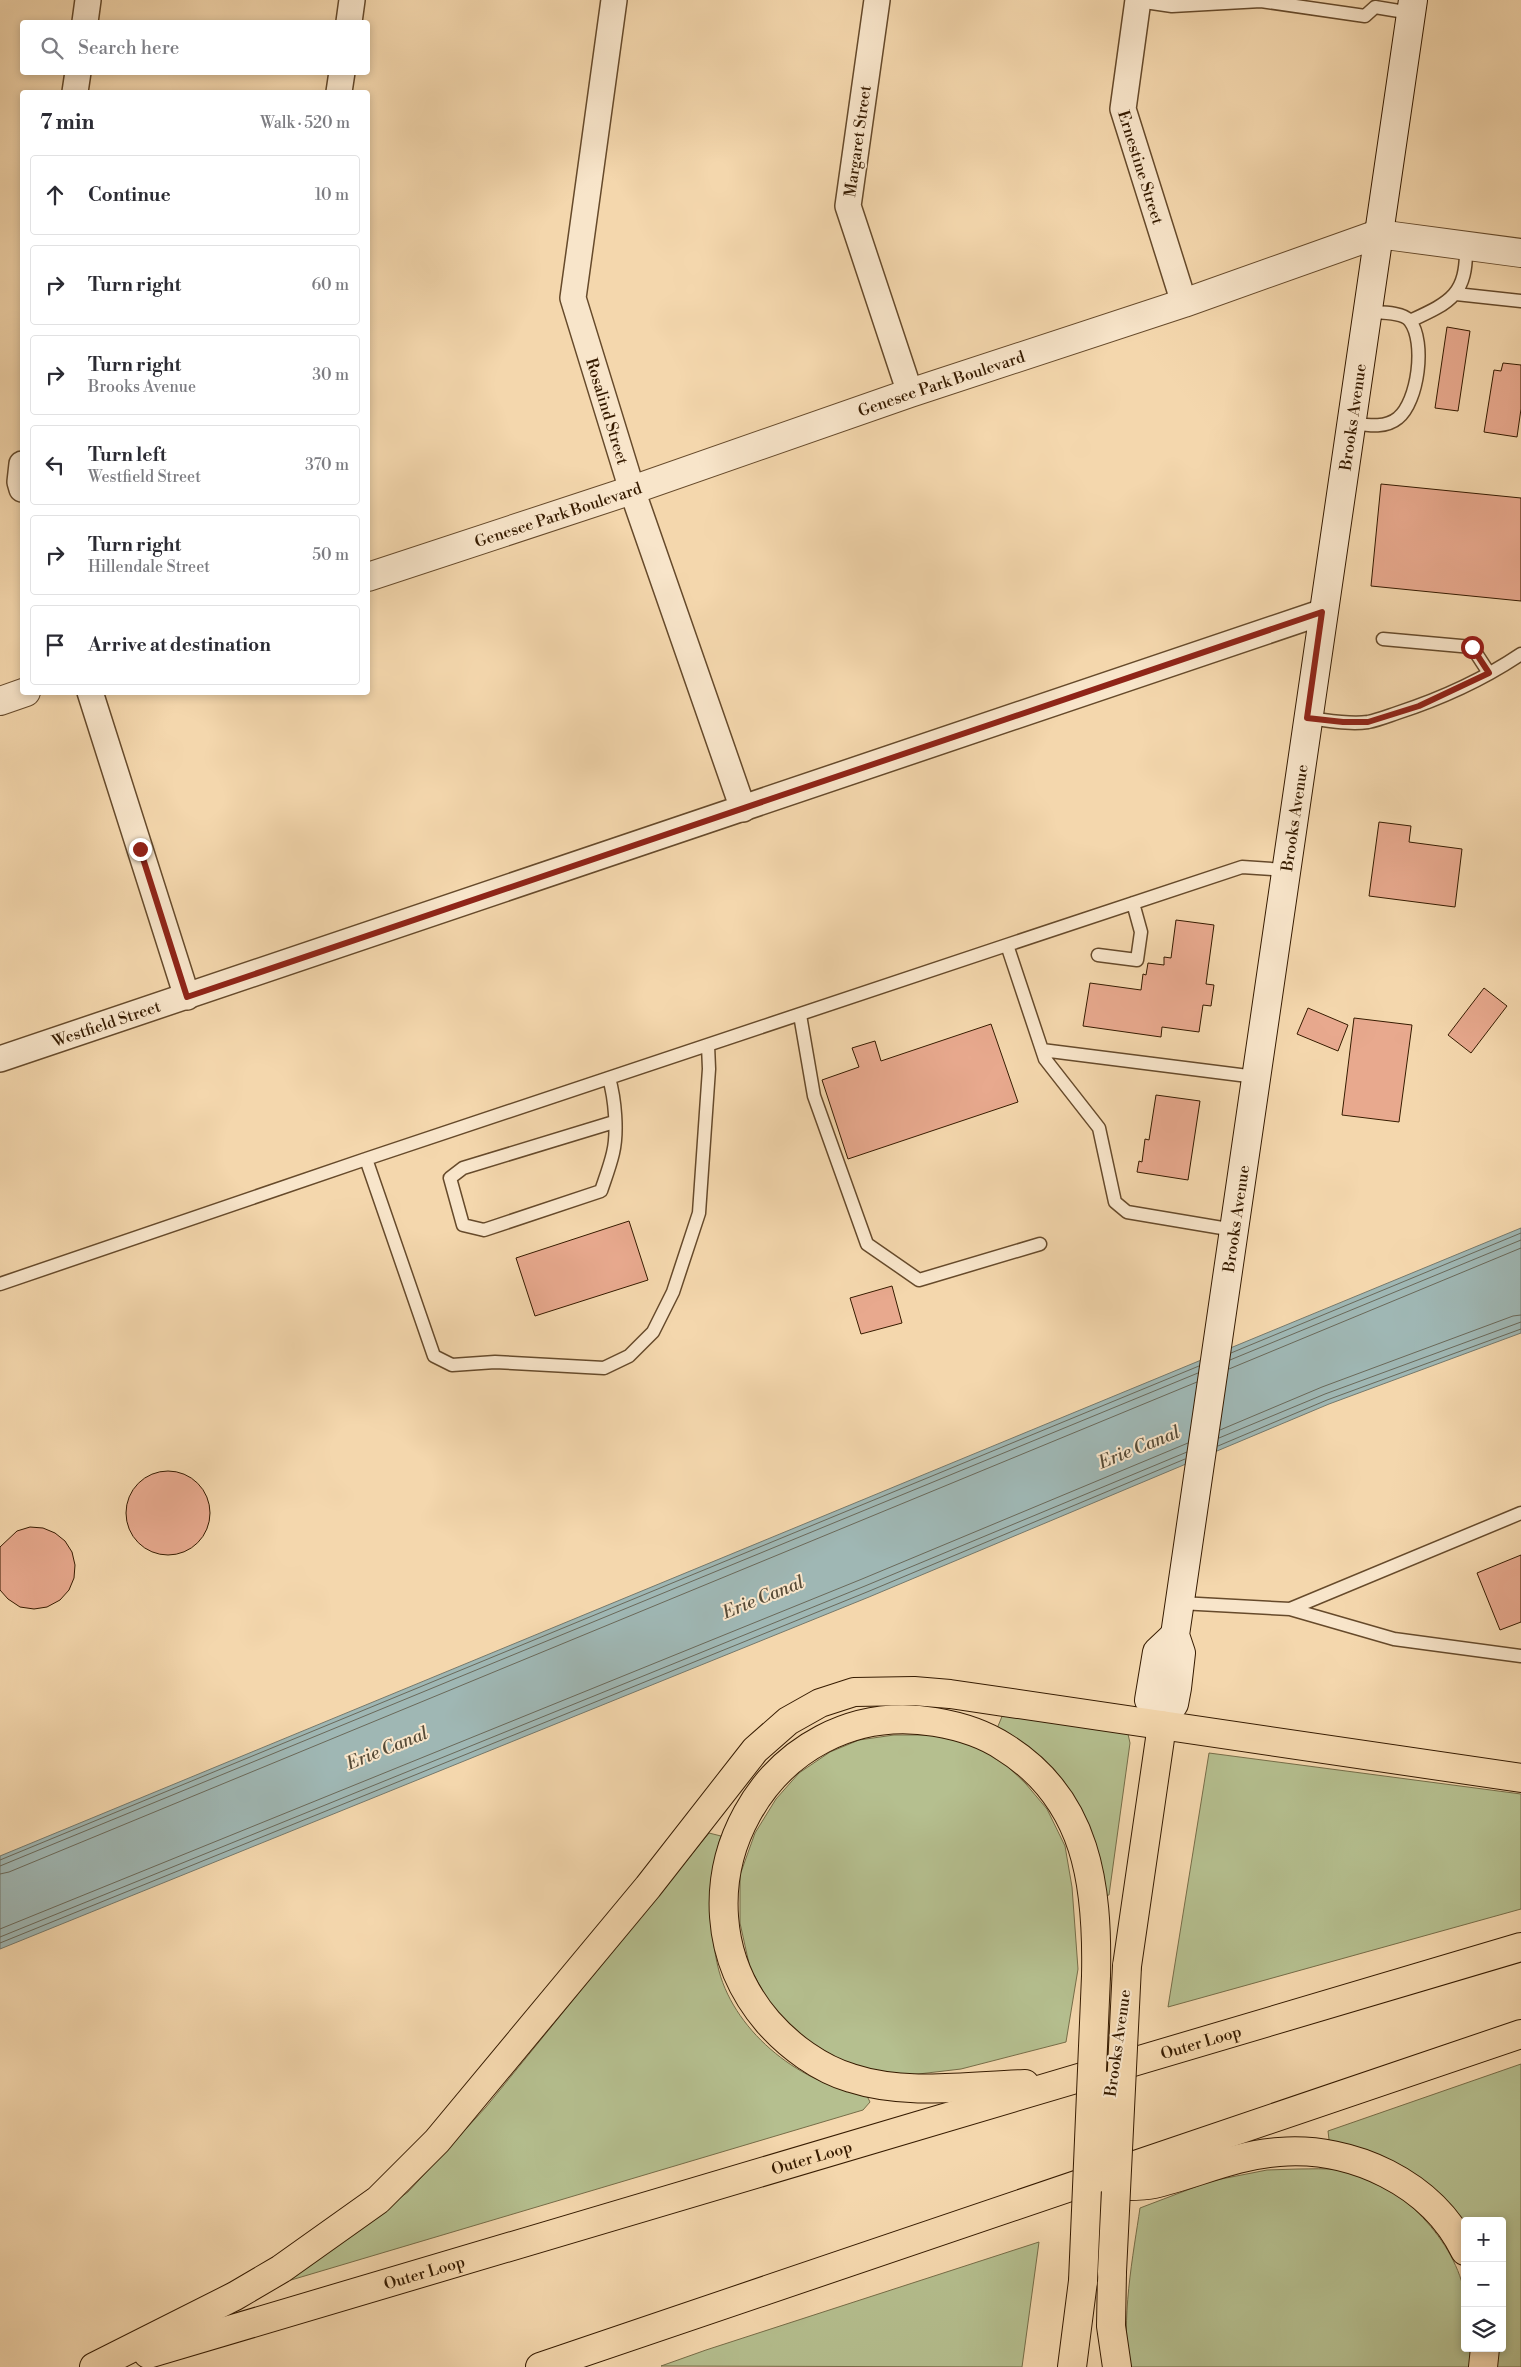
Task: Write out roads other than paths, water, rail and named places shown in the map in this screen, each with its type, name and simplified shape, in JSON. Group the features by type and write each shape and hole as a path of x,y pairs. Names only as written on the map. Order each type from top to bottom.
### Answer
{"main road":[{"name":"Brooks Avenue","path":"1072,2367 1162,1722 1174,1704 1177,1688 1181,1653 1175,1636 1184,1571 1322,612 1412,6"},
{"name":"Genesee Park Boulevard","path":"370,576 632,490 910,393 1184,303 1378,234 1521,253"},
{"path":"0,701 20,694"},
{"path":"94,2367 235,2296 281,2269 378,2200 438,2141 648,1887 755,1750 788,1721 820,1703 854,1692 914,1691 1162,1722 1521,1778"},
{"path":"1064,2083 912,2088 884,2086 849,2078 800,2052 773,2028 754,2005 738,1977 730,1950 724,1917 723,1883 730,1852 742,1821 760,1794 781,1770 804,1750 828,1735 863,1724 905,1720 956,1726 982,1735 1008,1749 1031,1766 1051,1788 1075,1826 1086,1856 1094,1896 1097,1934 1083,2282"},
{"name":"Outer Loop","path":"104,2367 1521,1947"},
{"path":"1117,2367 1111,2326 1112,2272 1127,1966"},
{"path":"540,2367 1521,2034"},
{"path":"1068,2187 1152,2184 1243,2157 1278,2152 1329,2155 1369,2165 1405,2184 1438,2213 1461,2245"},
{"path":"1483,2367 1485,2352"}],"street":[{"path":"85,20 88,0"},
{"path":"349,20 352,0"},
{"name":"Rosalind Street","path":"614,0 573,298 632,490 743,809"},
{"name":"Margaret Street","path":"877,0 848,206 910,393"},
{"name":"Ernestine Street","path":"1138,1 1123,109 1184,303"},
{"path":"75,90 78,75"},
{"path":"339,90 342,75"},
{"name":"Westfield Street","path":"0,1059 1322,612"},
{"path":"91,695 187,997"}],"lane":[{"path":"1138,1 1172,6 1261,1 1365,16 1375,7 1412,6"},
{"path":"1410,321 1438,308 1456,294 1463,279 1466,246"},
{"path":"1456,294 1521,301"},
{"path":"1350,423 1379,426 1398,418 1414,394 1419,359 1416,335 1410,321 1402,315 1366,312"},
{"path":"1383,639 1472,647 1489,673"},
{"path":"1307,718 1343,722 1368,722 1419,706 1489,673 1521,654"},
{"path":"0,1284 366,1159 1242,867 1285,870"},
{"path":"1098,955 1137,960 1141,932 1133,903"},
{"path":"1008,945 1045,1059 1099,1128 1115,1202 1127,1212 1233,1237"},
{"path":"800,1014 814,1096 867,1244 919,1280 1040,1244"},
{"path":"366,1159 434,1356 452,1365 495,1362 604,1368 629,1356 654,1332 674,1292 699,1214 709,1069 708,1045"},
{"path":"1042,1050 1256,1077"},
{"path":"609,1078 615,1097 614,1152 601,1192 484,1230 463,1225 450,1178 463,1168 614,1122"},
{"path":"1290,1609 1521,1513"},
{"path":"1180,1603 1290,1609 1394,1639 1521,1656"}],"water":[{"name":"Erie Canal","path":"1521,1228 1521,1333 1329,1404 869,1597 0,1949 0,1856"}]}
